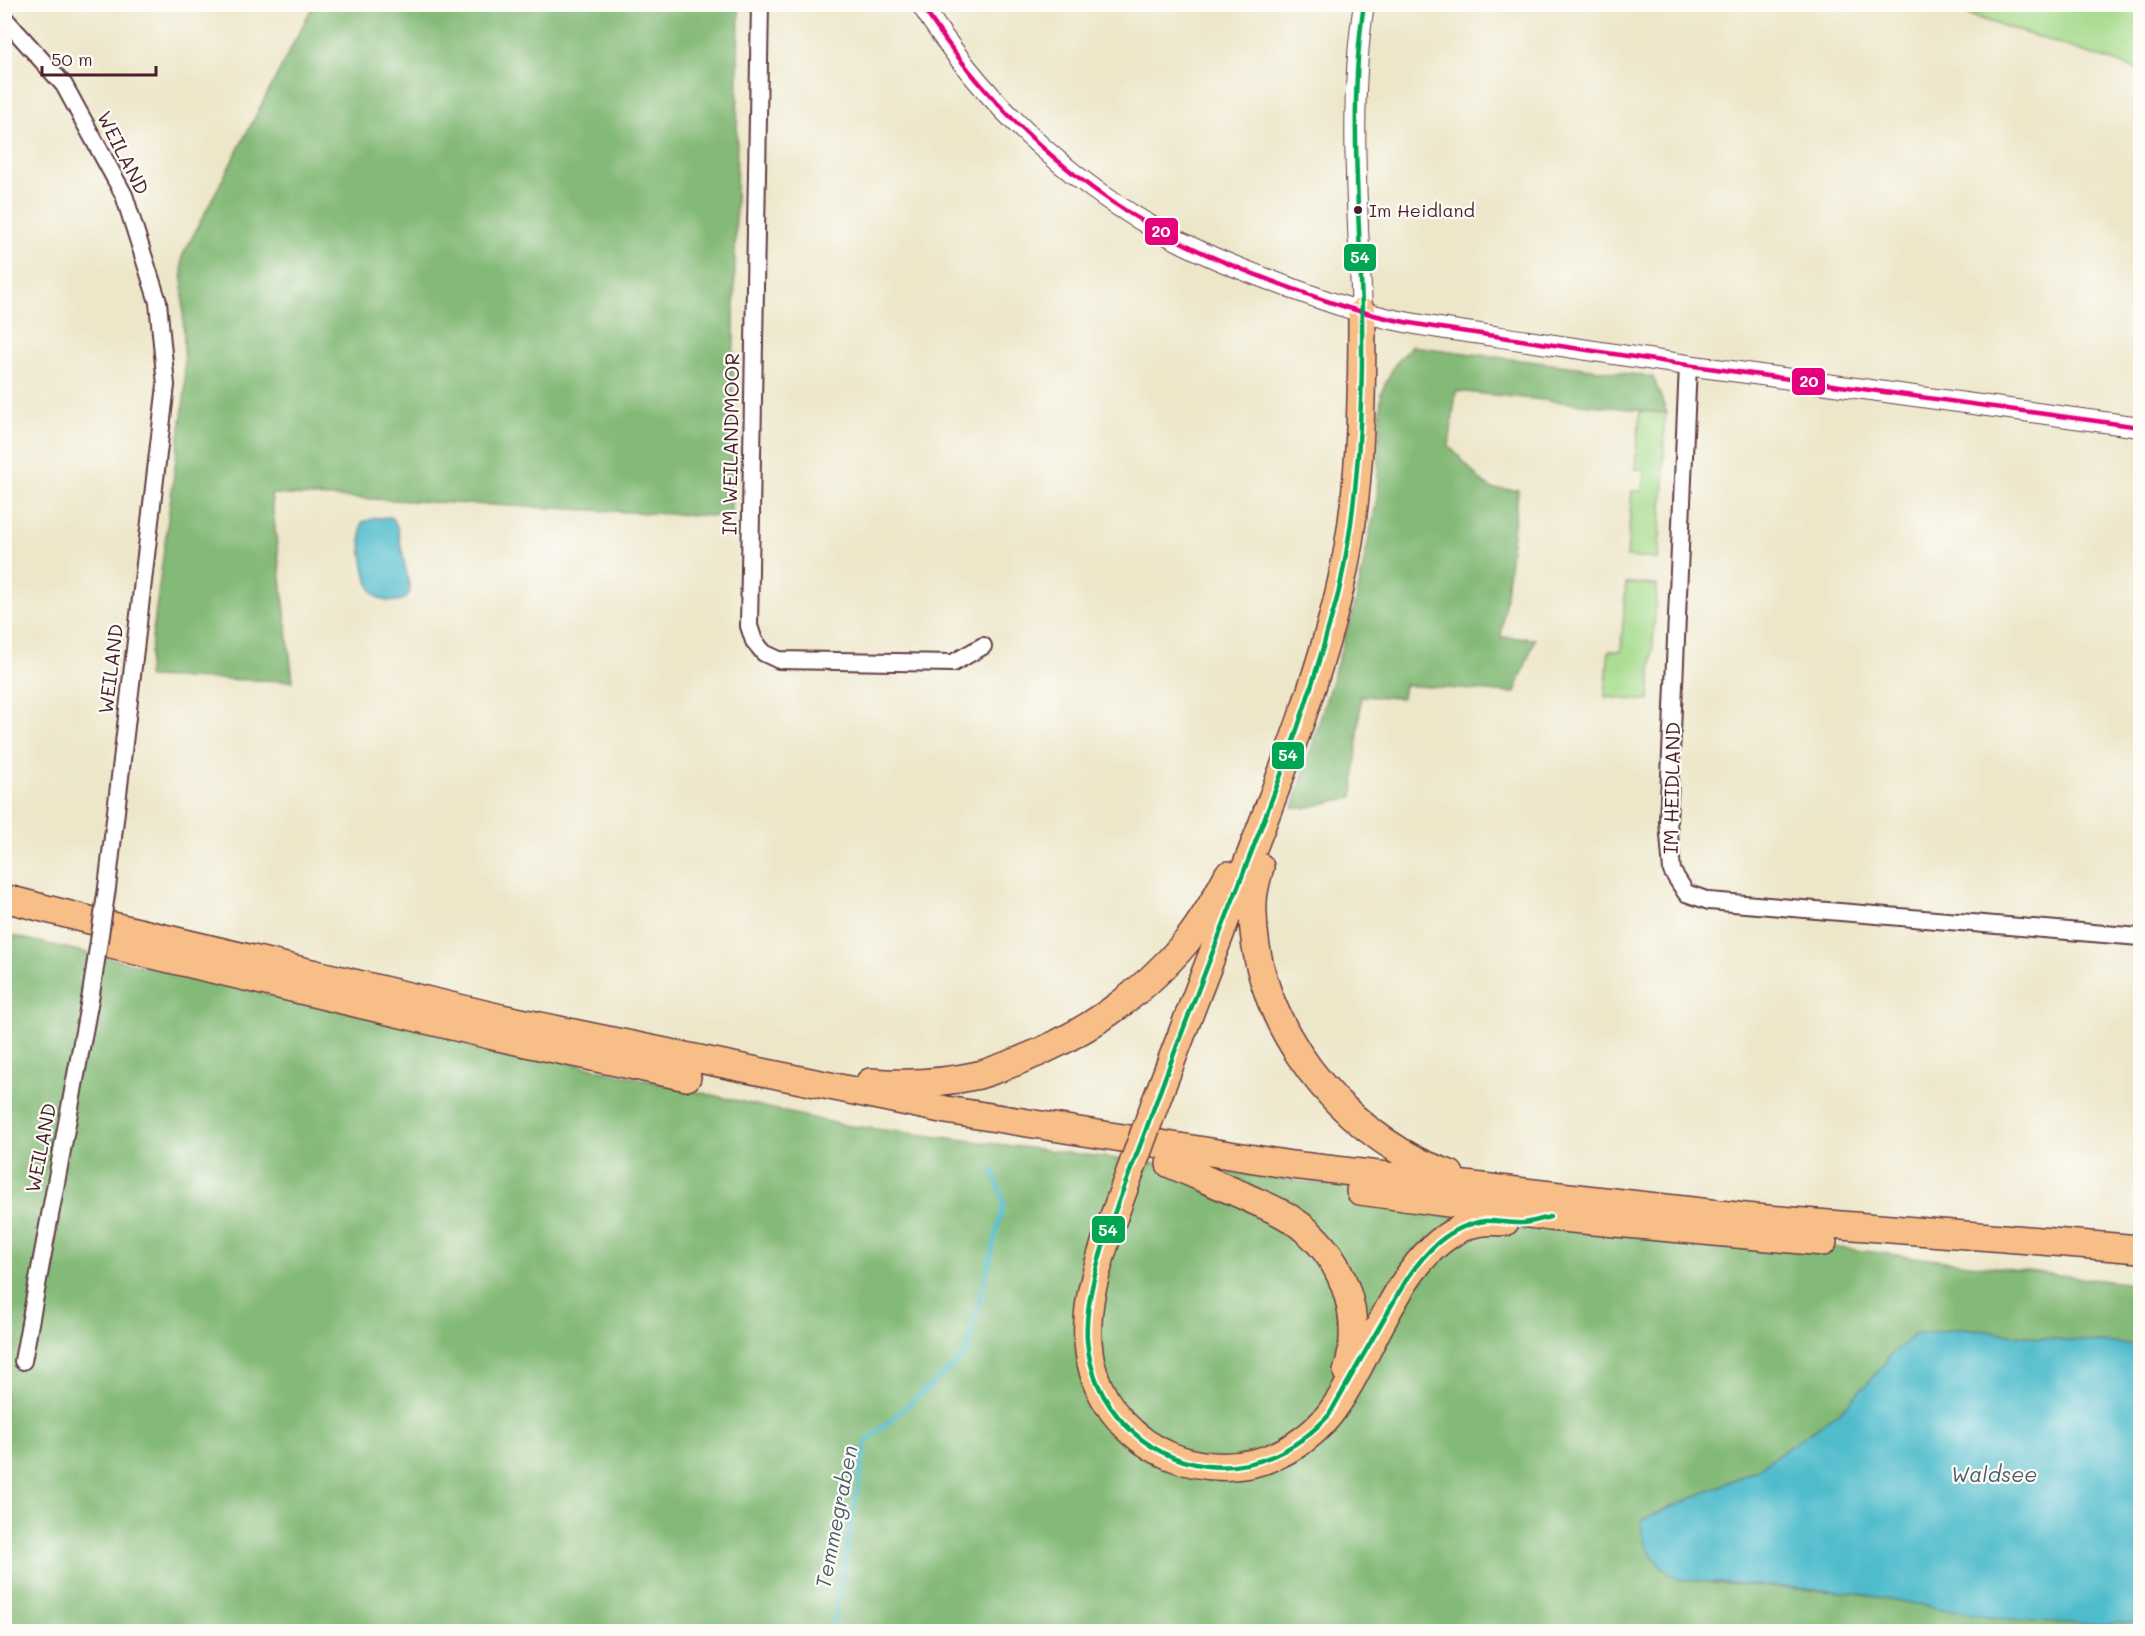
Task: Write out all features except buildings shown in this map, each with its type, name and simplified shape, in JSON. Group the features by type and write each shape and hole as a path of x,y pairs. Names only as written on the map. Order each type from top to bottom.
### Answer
{"highway":[{"path":"1362,312 1361,405 1355,498 1340,587 1318,665 1275,790 1114,1216 1093,1284 1087,1323 1087,1341 1092,1367 1101,1392 1116,1414 1134,1434 1162,1453 1210,1466 1244,1465 1268,1458 1291,1448 1318,1428 1338,1401 1405,1282 1434,1245 1450,1233 1470,1224 1487,1221 1522,1223 1551,1217"},
{"path":"757,1072 881,1082 929,1083 981,1075 1035,1055 1075,1034 1112,1011 1151,979 1187,940 1212,905 1275,790"},
{"path":"1275,790 1253,902 1256,942 1263,978 1276,1015 1294,1048 1318,1080 1368,1129 1416,1160 1482,1187"},
{"path":"4,898 501,1018 946,1110 1292,1165 1754,1218 2140,1249"},
{"path":"4,916 118,946 498,1037 944,1127 1170,1164 1551,1217 1743,1236 2140,1266"},
{"path":"1170,1164 1292,1219 1316,1239 1335,1262 1350,1295 1354,1329 1351,1359 1338,1401"}],"street":[{"name":"IM WEILANDMOOR","path":"760,4 749,626 754,641 764,653 779,660 808,661 953,663 983,646"},
{"path":"921,4 967,69 998,105 1039,144 1114,203 1192,248 1242,269 1362,312 1409,323 1688,365 2140,427"},
{"path":"1362,312 1355,112 1359,38 1364,4"},
{"name":"WEILAND","path":"4,18 64,85 124,195 158,302 166,385 106,888 91,994 22,1361"},
{"name":"IM HEIDLAND","path":"1688,365 1668,822 1672,871 1686,893 1709,901 2140,937"}],"green space":[{"path":"314,4 739,5 731,517 271,494 293,681 147,677 185,392 182,257"},
{"path":"1938,5 2140,5 2140,70"},
{"path":"1411,346 1653,377 1667,413 1456,391 1449,446 1483,483 1493,489 1518,490 1501,637 1535,639 1515,693 1404,685 1402,698 1361,696 1353,797 1304,808 1293,808 1356,601 1377,498 1381,393 1394,366"},
{"path":"1640,411 1667,413 1664,423 1664,481 1658,559 1627,557 1632,491 1642,491 1644,470 1635,469"},
{"path":"1626,583 1657,585 1649,701 1605,697 1609,651 1621,651"},
{"path":"4,934 843,1125 2140,1285 2140,1345 2038,1338 1964,1328 1891,1355 1869,1382 1838,1413 1754,1471 1642,1520 1711,1583 1856,1593 1915,1603 2097,1625 2140,1621 2140,1631 5,1631"}],"water":[{"path":"391,517 397,526 410,590 407,596 400,601 385,601 374,593 369,585 363,563 362,522"},
{"name":"Waldsee","path":"1964,1328 2038,1338 2140,1345 2140,1621 2097,1625 1992,1618 1856,1593 1677,1579 1656,1561 1644,1539 1642,1520 1754,1471 1838,1413 1869,1382 1891,1355 1914,1335"}],"waterway":[{"name":"Temmegraben","path":"832,1632 866,1442 966,1354 1004,1203 993,1170"}],"transit line":[{"name":"20","path":"921,4 976,79 1007,113 1075,175 1152,227 1193,248 1321,299 1380,317 1432,327 1694,366 2140,427"},
{"name":"54","path":"1364,4 1359,43 1356,120 1362,381 1356,484 1340,586 1317,668 1286,761 1106,1236 1091,1291 1087,1316 1087,1340 1091,1364 1110,1406 1142,1440 1162,1452 1184,1461 1225,1467 1274,1456 1303,1438 1329,1415 1405,1282 1438,1242 1460,1229 1485,1221 1523,1223 1550,1217"}],"place":[{"name":"Im Heidland","path":"1358,210"}]}
